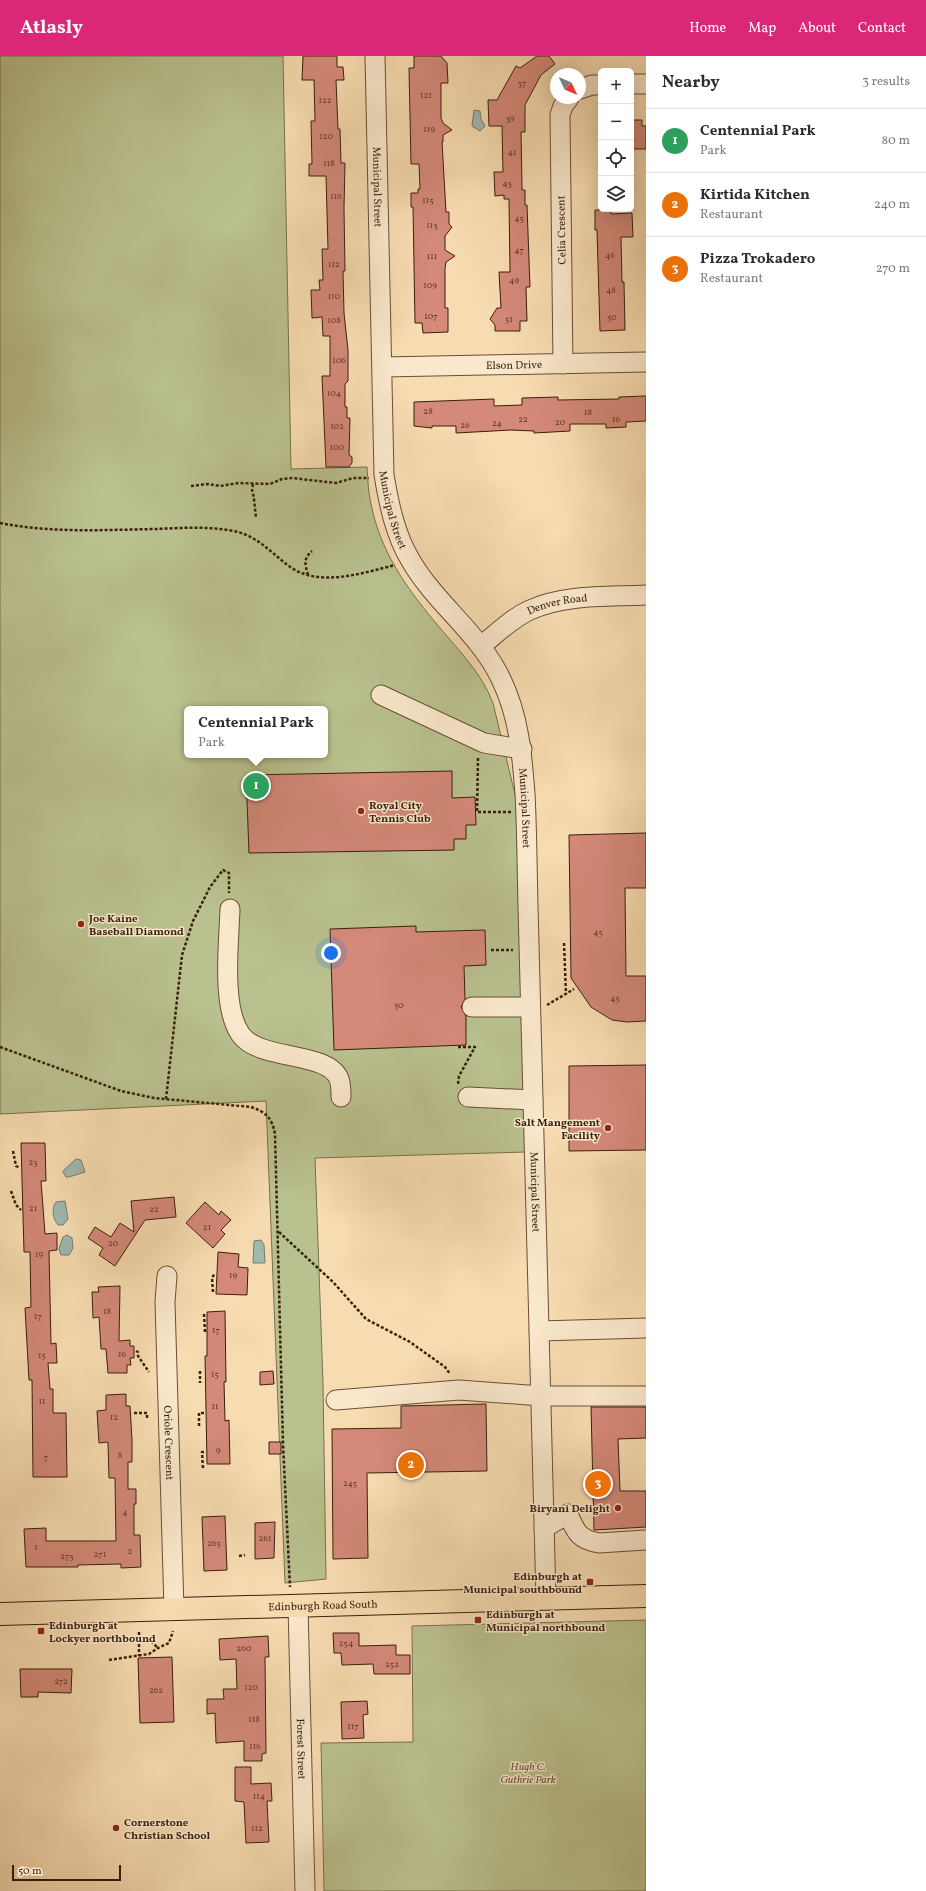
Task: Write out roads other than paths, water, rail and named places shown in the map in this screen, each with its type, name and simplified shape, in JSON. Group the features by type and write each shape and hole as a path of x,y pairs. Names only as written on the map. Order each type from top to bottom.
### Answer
{"main road":[{"name":"Edinburgh Road South","path":"0,1614 174,1609 294,1596 546,1599 646,1596"}],"street":[{"name":"Municipal Street","path":"375,56 384,475 394,519 411,561 440,600 481,646 501,678 515,714 522,749 536,1008 533,1100 546,1599"},
{"path":"634,84 646,84"},
{"path":"586,87 598,85"},
{"name":"Celia Crescent","path":"563,364 560,115 564,104"},
{"name":"Elson Drive","path":"382,367 646,362"},
{"name":"Denver Road","path":"481,646 515,618 531,610 562,600 646,595"},
{"path":"381,695 484,743 522,749"},
{"path":"230,909 228,999 240,1035 261,1050 305,1059 326,1066 339,1078 342,1097"},
{"path":"472,1007 536,1008"},
{"path":"463,1091 533,1100"},
{"name":"Oriole Crescent","path":"167,1276 165,1302 174,1609"},
{"path":"539,1331 646,1328"},
{"path":"336,1400 459,1390 541,1396 646,1396"},
{"path":"544,1528 568,1514 576,1533 591,1542 599,1543 646,1540"},
{"name":"Forest Street","path":"294,1596 305,1891"}],"water":[{"path":"474,110 480,111 481,119 485,126 480,131 472,126"},
{"path":"76,1159 81,1160 85,1172 66,1177 63,1172 64,1170"},
{"path":"65,1201 68,1219 63,1225 58,1225 54,1217 54,1205 56,1202"},
{"path":"67,1235 72,1238 73,1248 69,1255 61,1255 59,1249 63,1237"},
{"path":"261,1240 264,1245 265,1263 253,1263 254,1241"}],"place":[{"name":"Centennial Park","path":"256,786"},
{"name":"Royal City Tennis Club","path":"361,811"},
{"name":"Joe Kaine Baseball Diamond","path":"81,924"},
{"name":"Salt Mangement Facility","path":"608,1128"},
{"name":"Kirtida Kitchen","path":"411,1465"},
{"name":"Pizza Trokadero","path":"598,1484"},
{"name":"Biryani Delight","path":"618,1508"},
{"name":"Edinburgh at Municipal southbound","path":"590,1582"},
{"name":"Edinburgh at Municipal northbound","path":"478,1620"},
{"name":"Edinburgh at Lockyer northbound","path":"41,1631"},
{"name":"Cornerstone Christian School","path":"116,1828"}],"park label":[{"name":"Hugh C. Guthrie Park","path":"528,1772"}]}
